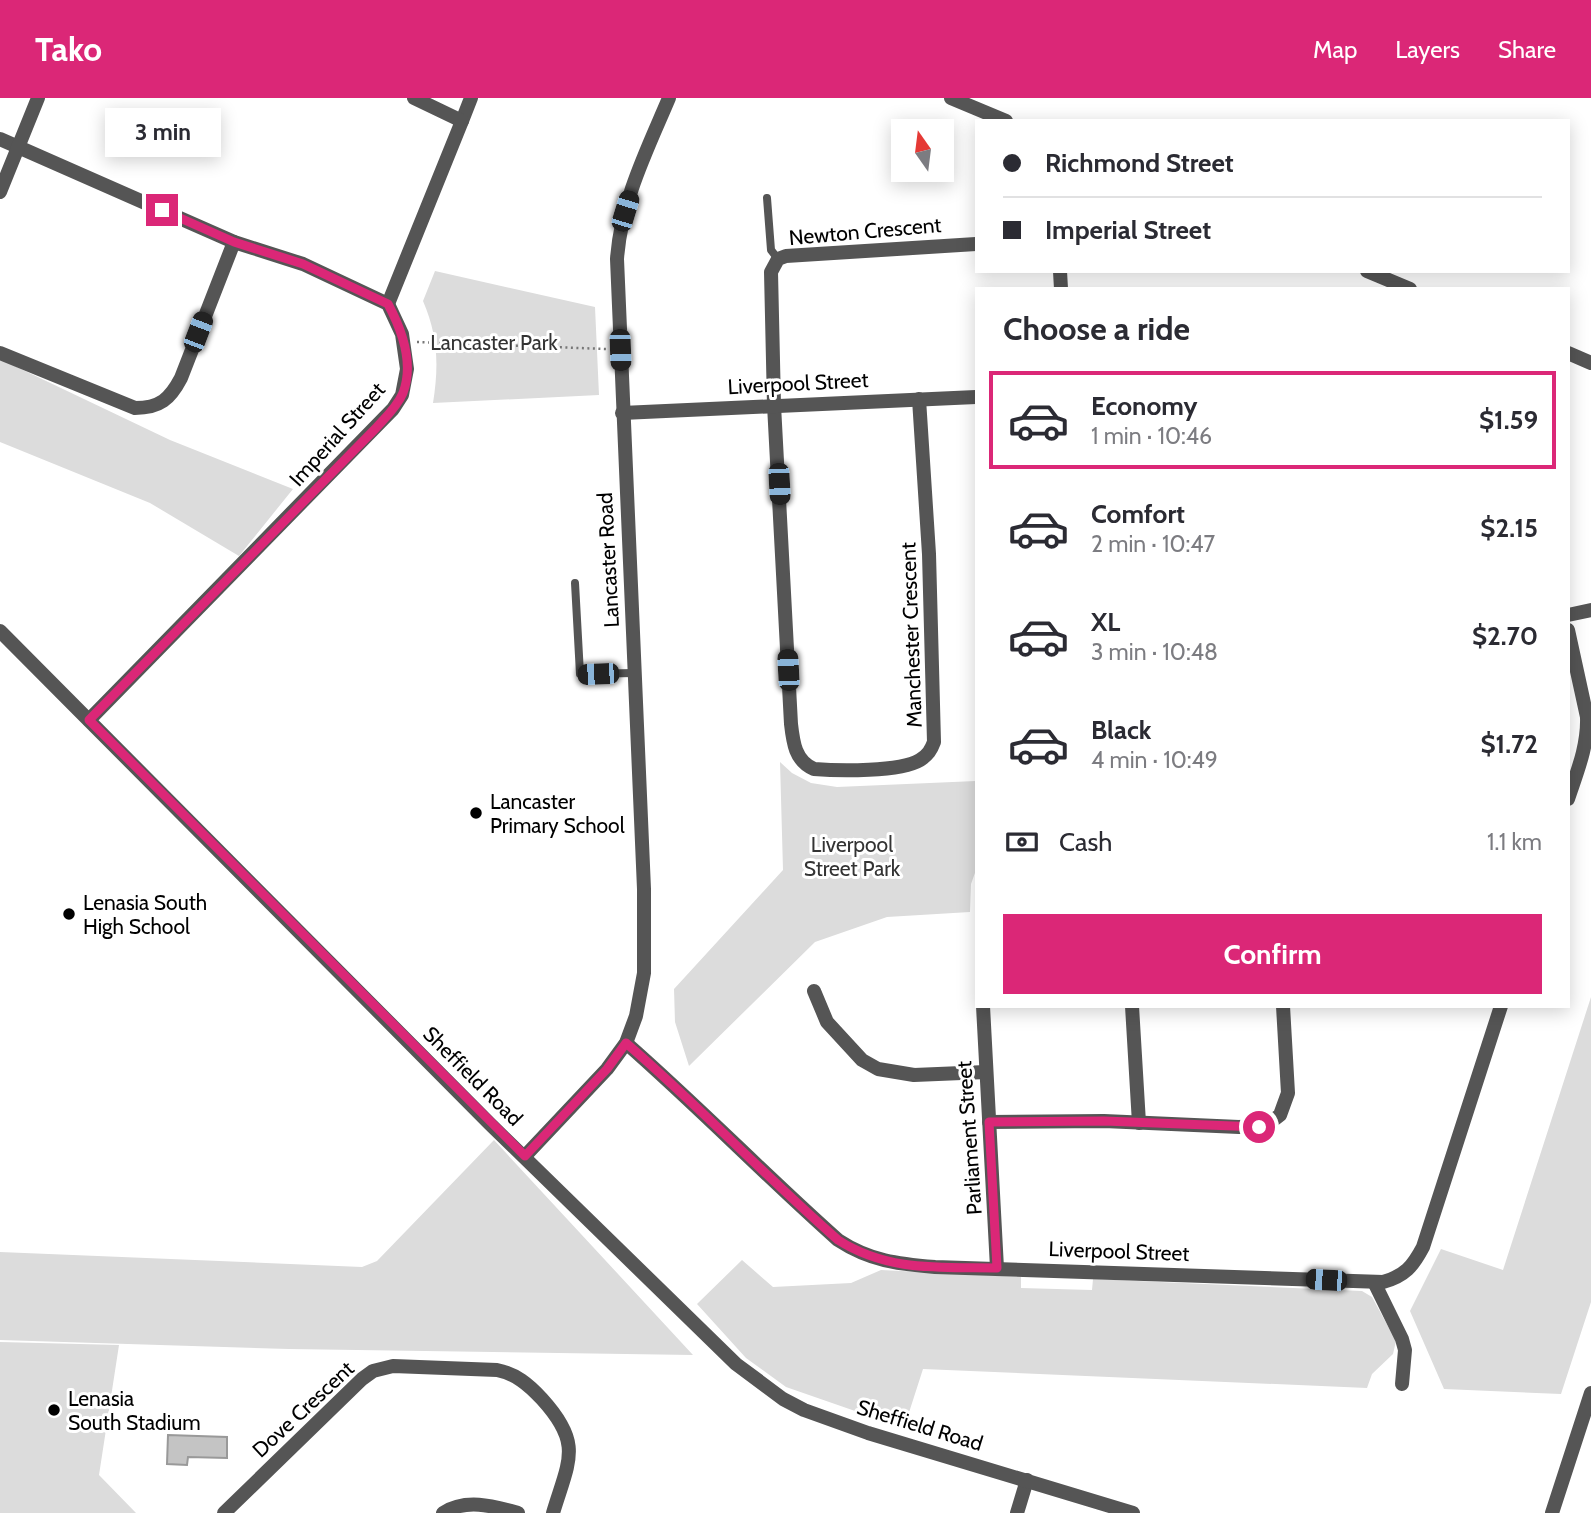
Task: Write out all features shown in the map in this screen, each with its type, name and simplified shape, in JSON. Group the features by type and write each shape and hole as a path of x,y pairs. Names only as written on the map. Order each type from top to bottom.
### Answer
{"street":[{"path":"0,191 38,98"},
{"path":"414,98 461,121"},
{"path":"0,139 234,242 303,264 388,304 471,98"},
{"name":"Lancaster Road","path":"525,1156 607,1069 626,1043 638,1006 645,953 617,259 619,233 633,182 669,98"},
{"path":"961,100 1002,119"},
{"path":"0,353 135,408 151,408 173,393 181,377 234,242"},
{"name":"Newton Crescent","path":"774,405 771,272 778,259 786,256 975,244"},
{"path":"1372,273 1405,287"},
{"name":"Imperial Street","path":"89,720 393,409 402,395 407,369 403,341 388,304"},
{"path":"1570,354 1591,363"},
{"name":"Liverpool Street","path":"622,413 975,397"},
{"name":"Manchester Crescent","path":"774,405 793,738 800,758 806,765 814,769 831,770 902,767 922,759 930,752 934,743 928,523 919,399"},
{"path":"1570,615 1591,610"},
{"name":"Sheffield Road","path":"0,631 736,1364 783,1399 804,1410 868,1433 1133,1513"},
{"path":"1570,639 1587,717 1587,729 1570,793"},
{"path":"814,991 827,1022 862,1060 878,1069 914,1075 986,1072"},
{"name":"Parliament Street","path":"983,1008 997,1268"},
{"path":"1132,1008 1139,1123"},
{"path":"989,1122 1259,1127 1274,1122 1285,1107 1288,1093 1283,1008"},
{"name":"Liverpool Street","path":"626,1043 682,1092 753,1163 831,1233 854,1250 877,1260 906,1265 1383,1282 1402,1276 1410,1270 1423,1247 1500,1008"},
{"path":"1374,1282 1402,1339 1405,1350 1402,1384"},
{"name":"Dove Crescent","path":"224,1513 362,1379 373,1371 393,1366 497,1370 510,1373 531,1387 559,1417 570,1446 570,1458 554,1513"},
{"path":"1552,1513 1591,1394"},
{"path":"1017,1513 1027,1480"},
{"path":"443,1513 464,1504 498,1507 518,1513"}],"lane":[{"path":"766,198 771,250 778,259"},
{"path":"575,583 580,674 635,673"}],"path":[{"path":"403,341 620,350"}],"green space":[{"name":"Lancaster Park","path":"435,271 595,307 599,395 433,403 436,351 432,326 423,301"},
{"path":"0,359 170,440 293,489 239,556 150,503 0,442"},
{"name":"Liverpool Street Park","path":"780,762 792,773 811,783 837,787 975,781 975,873 971,884 970,912 887,917 815,942 689,1066 675,1022 674,989 783,870"},
{"path":"1591,997 1591,1302 1561,1394 1444,1389 1410,1311 1441,1249 1503,1270"},
{"path":"494,1140 693,1355 289,1349 0,1340 0,1252 362,1267 377,1261"},
{"path":"742,1260 773,1287 851,1283 881,1270 1021,1277 1021,1288 1092,1290 1093,1279 1362,1291 1372,1297 1396,1341 1393,1354 1372,1374 1367,1388 923,1369 904,1428 786,1387 746,1358 697,1304"},
{"name":"Lenasia South Stadium","path":"0,1342 119,1345 99,1475 136,1513 0,1513"}],"building":[{"path":"168,1435 227,1437 227,1458 188,1457 187,1465 167,1464"}],"place":[{"name":"Lancaster Primary School","path":"476,813"},
{"name":"Lenasia South High School","path":"69,914"},
{"name":"Lenasia South Stadium","path":"54,1410"}],"route":[{"path":"162,210 234,242 303,264 388,304 402,334 407,369 402,395 376,428 89,720 490,1124 525,1156 607,1069 626,1043 673,1084 753,1163 838,1240 854,1250 877,1260 906,1265 997,1268 989,1122 1104,1121 1259,1127"}]}
